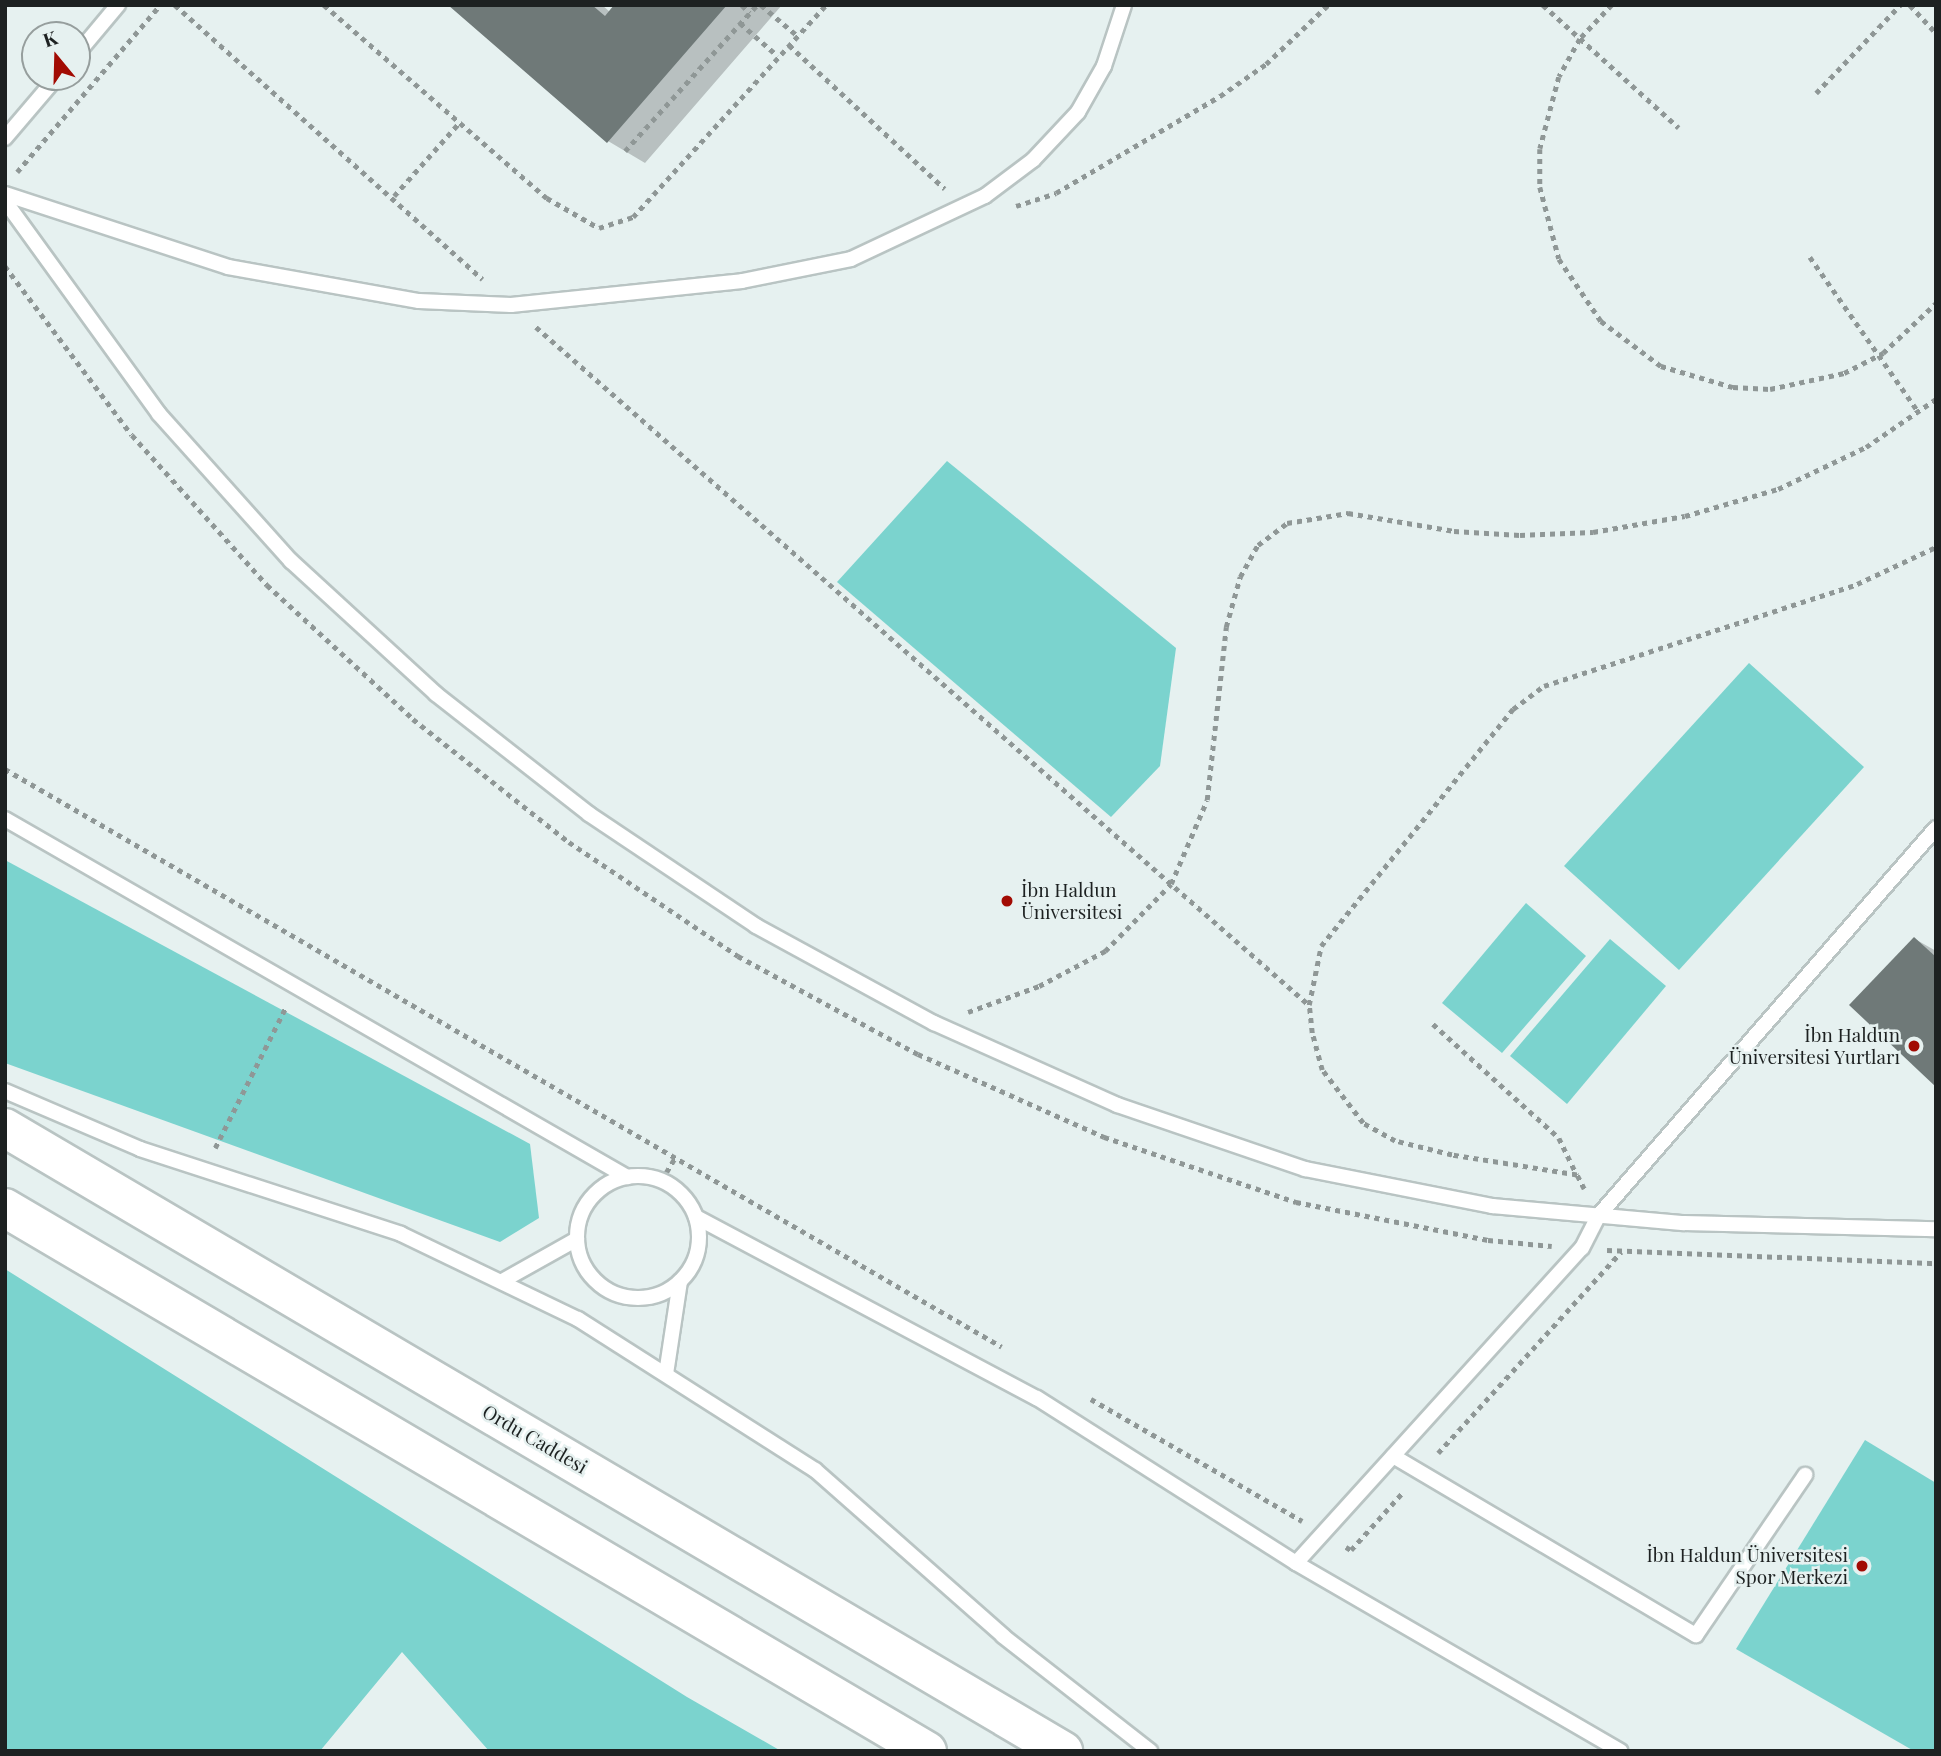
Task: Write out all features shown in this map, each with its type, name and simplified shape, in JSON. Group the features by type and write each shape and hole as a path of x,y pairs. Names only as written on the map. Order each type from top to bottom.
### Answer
{"main road":[{"name":"Ordu Caddesi","path":"5,1128 1063,1751"},
{"path":"5,1208 927,1751"}],"lane":[{"path":"91,37 118,5"},
{"path":"5,194 228,267 419,301 511,306 716,285 851,259 965,207 1033,160 1078,112 1104,66 1124,5"},
{"path":"5,138 45,91"},
{"path":"5,201 159,414 291,561 436,694 589,814 756,926 934,1023 1117,1105 1305,1169 1492,1206 1599,1215 1936,1229"},
{"path":"5,820 627,1177 661,1181 688,1202 696,1217 697,1252 680,1281 666,1374"},
{"path":"1296,1563 1582,1248 1599,1215 1936,828"},
{"path":"5,1091 140,1149 401,1234 504,1280 666,1374 815,1470 1003,1636 1150,1751"},
{"path":"627,1177 585,1205 577,1239 588,1272 615,1293 649,1296 680,1281"},
{"path":"696,1217 1037,1398 1296,1563 1620,1751"},
{"path":"504,1280 577,1239"},
{"path":"1393,1456 1696,1635 1805,1475"}],"path":[{"path":"14,176 160,5"},
{"path":"174,5 394,196 511,306 1309,1005"},
{"path":"324,5 556,204 596,228 616,226 633,217 826,5"},
{"path":"742,5 750,13"},
{"path":"625,151 759,5 798,36"},
{"path":"965,207 1008,209 1056,193 1220,96 1328,5"},
{"path":"1543,5 1679,128"},
{"path":"1612,5 1580,39 1547,112 1540,187 1559,259 1601,321 1661,366 1733,387 1808,384 1883,353 1936,303"},
{"path":"1816,93 1900,5"},
{"path":"1910,5 1936,33"},
{"path":"740,23 778,56"},
{"path":"789,45 945,188"},
{"path":"394,196 460,122"},
{"path":"1810,257 1883,353 1918,411"},
{"path":"5,266 132,435 267,585 444,744 569,842 738,956 918,1054 1104,1137 1296,1202 1488,1240 1621,1252 1936,1263"},
{"path":"934,1023 1039,986 1105,951 1171,884 1207,800 1226,626 1240,577 1258,545 1287,523 1348,513 1454,531 1520,535 1593,532 1685,516 1777,489 1866,447 1936,399"},
{"path":"1577,1175 1452,1155 1395,1141 1363,1123 1322,1070 1309,1005 1321,946 1336,921 1513,709 1544,686 1857,584 1936,547"},
{"path":"5,769 1011,1353"},
{"path":"211,1155 288,1003"},
{"path":"1433,1024 1559,1138 1599,1215"},
{"path":"661,1181 675,1158"},
{"path":"1083,1394 1351,1550 1621,1252"}],"shaded area":[{"path":"947,461 1176,648 1160,766 1111,817 837,582"},
{"path":"1749,663 1864,767 1679,970 1564,866"},
{"path":"5,860 530,1144 539,1218 500,1242 5,1063"},
{"path":"1526,903 1586,956 1502,1053 1442,1003"},
{"path":"1610,939 1666,986 1567,1104 1510,1056"},
{"path":"5,1269 687,1697 781,1751 489,1751 402,1652 320,1751 5,1751"},
{"name":"İbn Haldun Üniversitesi Spor Merkezi","path":"1865,1440 1936,1483 1936,1751 1914,1751 1736,1649"}],"building":[{"path":"448,5 592,5 605,16 614,5 727,5 607,143"},
{"name":"İbn Haldun Üniversitesi Yurtları","path":"1914,937 1936,957 1936,1087 1849,1005"}],"place":[{"name":"İbn Haldun Üniversitesi","path":"1007,901"},
{"name":"İbn Haldun Üniversitesi Yurtları","path":"1914,1046"},
{"name":"İbn Haldun Üniversitesi Spor Merkezi","path":"1862,1566"}]}
